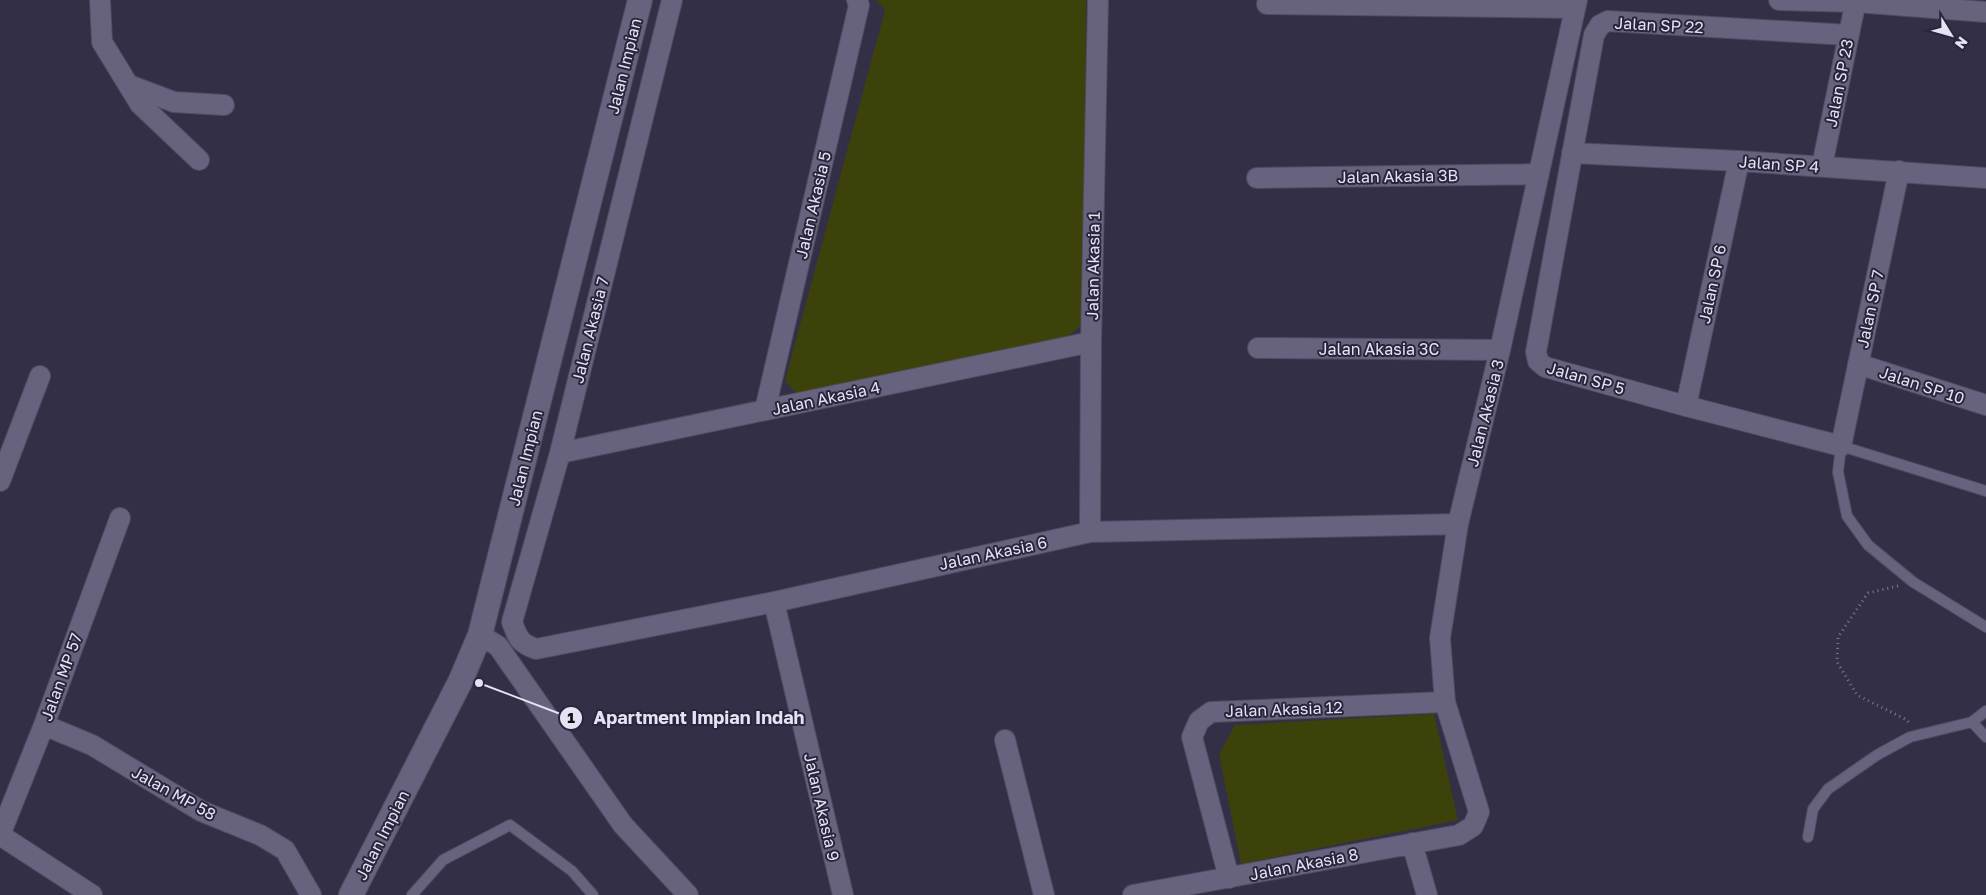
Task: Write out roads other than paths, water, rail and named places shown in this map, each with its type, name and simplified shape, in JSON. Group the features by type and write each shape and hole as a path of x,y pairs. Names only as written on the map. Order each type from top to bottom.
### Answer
{"street":[{"path":"100,0 102,42 140,104 199,160"},
{"name":"Jalan Impian","path":"351,895 460,682 480,635 640,0"},
{"name":"Jalan Akasia 7","path":"536,650 524,644 516,635 512,622 560,453 672,0"},
{"name":"Jalan Akasia 5","path":"766,410 859,5 857,0"},
{"name":"Jalan Akasia 1","path":"1090,532 1091,342 1098,0"},
{"path":"1780,0 1856,1 1986,12"},
{"name":"Jalan SP 23","path":"1822,166 1856,1"},
{"path":"1267,4 1576,4"},
{"name":"Jalan Akasia 3","path":"1473,826 1478,812 1445,702 1440,638 1458,524 1500,350 1576,4"},
{"name":"Jalan SP 22","path":"1572,153 1594,35 1600,25 1608,21 1849,35"},
{"path":"129,85 174,102 224,105"},
{"name":"Jalan SP 4","path":"1572,153 1822,166 1986,178"},
{"name":"Jalan SP 5","path":"1572,153 1536,352 1538,361 1545,367 1841,446"},
{"name":"Jalan SP 6","path":"1686,406 1739,161"},
{"name":"Jalan SP 7","path":"1841,446 1900,171"},
{"name":"Jalan Akasia 3B","path":"1258,178 1539,174"},
{"name":"Jalan Akasia 4","path":"560,453 1091,342"},
{"name":"Jalan Akasia 3C","path":"1258,348 1500,350"},
{"name":"Jalan SP 10","path":"1858,364 1986,405"},
{"path":"0,481 40,376"},
{"name":"Jalan MP 57","path":"0,835 44,725 120,518"},
{"name":"Jalan Akasia 6","path":"536,650 774,602 1090,532 1458,524"},
{"name":"Jalan Akasia 9","path":"774,602 844,895"},
{"path":"480,635 498,646 623,825 688,895"},
{"name":"Jalan Akasia 12","path":"1229,878 1192,737 1199,722 1211,712 1445,702"},
{"name":"Jalan MP 58","path":"44,725 92,746 201,811 260,835 285,850 311,895"},
{"path":"1005,740 1044,895"},
{"name":"Jalan Akasia 8","path":"1133,895 1459,835 1473,826"},
{"path":"0,835 92,895"},
{"path":"1412,843 1427,895"}],"lane":[{"path":"1986,490 1841,446 1838,472 1847,516 1868,545 1913,582 1986,627"},
{"path":"1808,837 1813,809 1828,790 1877,755 1910,737 1972,722 1986,711"},
{"path":"1972,722 1986,737"},
{"path":"412,895 443,860 510,825 572,871 593,895"}],"place":[{"name":"Apartment Impian Indah","path":"479,683"}]}
